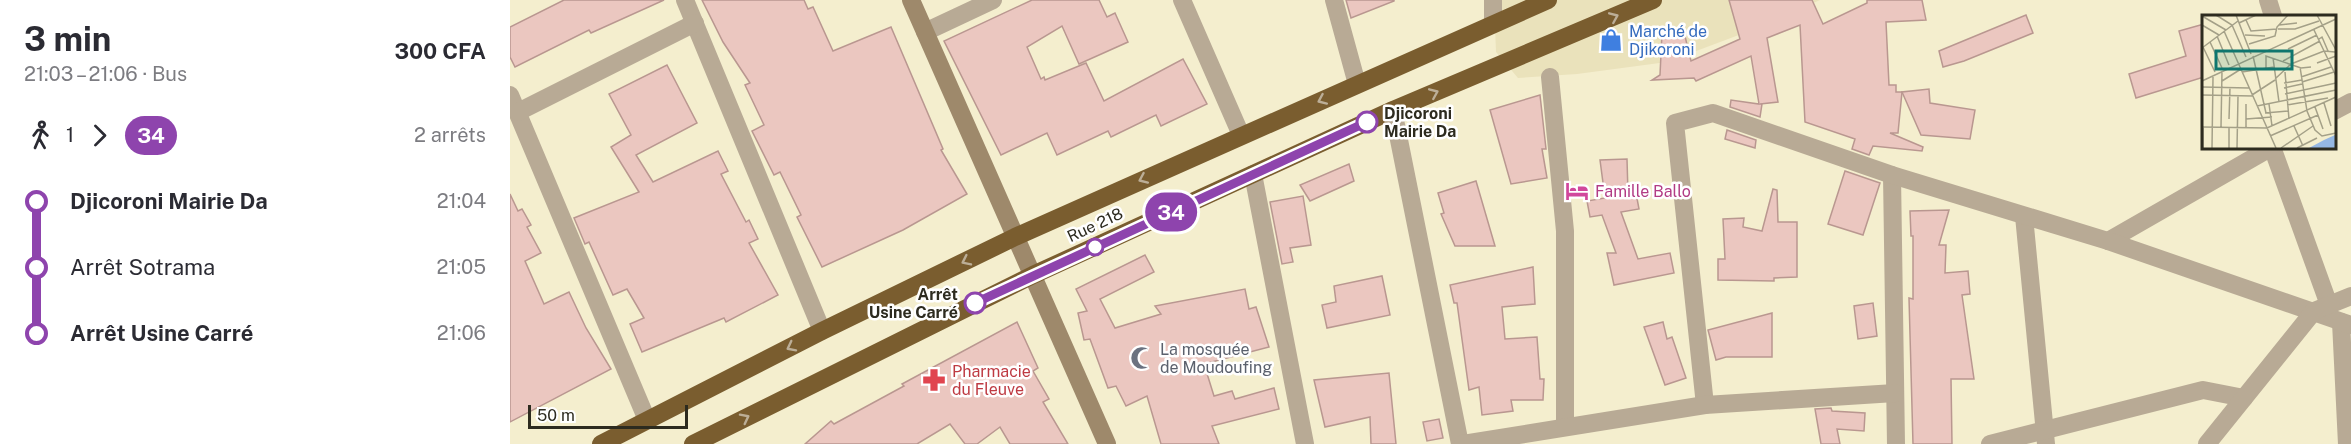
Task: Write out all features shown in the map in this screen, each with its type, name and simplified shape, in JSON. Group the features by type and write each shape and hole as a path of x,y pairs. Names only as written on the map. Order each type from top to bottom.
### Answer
{"highway":[{"name":"Rue 218","path":"601,444 822,331 1016,237 1548,0"},
{"name":"Rue 218","path":"693,444 1033,275 1393,110 1653,0"}],"street":[{"path":"685,0 822,331"},
{"path":"911,0 1107,444"},
{"path":"925,32 993,0"},
{"path":"1182,0 1241,135"},
{"path":"1334,0 1357,84"},
{"path":"1493,0 1494,24"},
{"path":"2268,0 2273,15"},
{"path":"518,112 695,23"},
{"path":"1550,76 1564,231 1565,426"},
{"path":"510,95 647,420"},
{"path":"2336,110 2351,102"},
{"path":"1393,110 1461,444 1705,405 1895,393"},
{"path":"1705,405 1676,123 1713,113 1892,175 2321,308 2346,324 2347,444"},
{"path":"2108,242 2270,148"},
{"path":"2272,148 2321,308"},
{"path":"1253,174 1305,444"},
{"path":"1892,175 1896,444"},
{"path":"2024,216 2045,437"},
{"path":"2207,444 2321,308 2351,296"},
{"path":"1990,444 2045,437 2203,390 2244,398"}],"shaded area":[{"name":"Marché de Djikoroni","path":"1494,0 1820,0 1760,27 1667,62 1577,74 1518,78 1496,52"}],"building":[{"path":"564,0 664,0 591,33 589,30 515,67 510,57 510,27"},
{"path":"702,0 804,0 808,9 813,7 833,51 891,27 943,149 941,150 967,194 903,230 822,267 797,217 801,215 780,172 774,175 752,131 764,125 745,85 750,83 723,42"},
{"path":"1032,0 1099,0 1107,17 1115,13 1128,42 1079,64 1062,26 1027,47 1041,79 1044,77 1045,80 1086,63 1104,101 1183,59 1207,104 1161,126 1156,115 1111,137 1108,131 1057,155 1047,133 1001,155 944,41"},
{"path":"1346,0 1394,0 1394,1 1351,18"},
{"path":"1729,0 1812,0 1823,24 1867,3 1867,0 1922,0 1926,20 1886,22 1889,85 1896,85 1896,92 1902,92 1898,133 1890,133 1923,147 1922,151 1873,146 1869,155 1852,149 1855,139 1805,122 1800,25 1767,38 1778,102 1760,104 1762,104 1760,117 1730,107 1731,100 1759,104 1751,56 1696,81 1694,78 1652,80 1660,75 1662,33 1683,28 1691,61 1740,39"},
{"path":"2026,15 2033,33 1964,61 1943,67 1939,51"},
{"path":"2202,25 2202,78 2136,98 2129,74 2186,56 2179,31"},
{"path":"667,65 697,123 636,155 653,182 718,151 728,171 721,174 746,222 749,220 758,239 749,243 778,295 726,322 724,318 642,352 630,324 644,318 627,289 613,295 589,242 585,244 574,218 639,192 611,147 631,135 609,94"},
{"path":"1929,89 1930,103 1975,110 1970,139 1921,135 1902,92"},
{"path":"1540,95 1546,149 1542,149 1547,178 1511,184 1490,110"},
{"path":"1727,130 1756,140 1755,148 1725,139"},
{"path":"1627,159 1628,194 1636,193 1639,209 1621,212 1638,259 1670,253 1674,273 1614,285 1607,253 1616,253 1602,215 1590,217 1587,201 1605,198 1600,160"},
{"path":"1349,164 1354,181 1310,201 1300,185"},
{"path":"1845,171 1880,183 1863,235 1828,224"},
{"path":"1476,181 1495,246 1455,246 1441,214 1444,213 1438,193"},
{"path":"1773,189 1777,190 1778,222 1797,222 1797,277 1774,278 1774,281 1718,280 1718,259 1725,259 1723,219 1744,218 1743,227 1762,231"},
{"path":"510,194 518,211 522,209 531,225 527,227 541,253 525,261 544,304 569,292 586,328 611,369 510,422"},
{"path":"1303,196 1311,245 1290,248 1293,262 1282,264 1270,202"},
{"path":"1949,210 1939,245 1946,245 1945,273 1968,271 1970,294 1962,295 1974,379 1951,379 1952,444 1913,444 1909,298 1913,299 1913,236 1911,236 1910,211"},
{"path":"1145,255 1154,272 1100,299 1115,328 1161,314 1155,306 1245,289 1249,309 1256,307 1269,347 1204,364 1214,396 1232,391 1235,399 1274,388 1279,409 1212,426 1219,444 1161,444 1147,396 1126,406 1116,386 1108,388 1090,339 1084,340 1078,313 1087,311 1076,289"},
{"path":"1533,267 1535,304 1502,307 1505,339 1537,337 1540,379 1544,379 1543,400 1511,400 1513,411 1482,415 1479,387 1469,390 1457,303 1454,303 1450,285"},
{"path":"1382,276 1390,315 1327,328 1322,305 1336,302 1334,286"},
{"path":"1873,303 1877,336 1858,339 1854,306"},
{"path":"1772,313 1772,357 1726,357 1716,360 1708,330"},
{"path":"1017,322 1038,368 1033,371 1049,399 1043,402 1068,444 1010,444 1000,427 977,444 965,444 950,424 917,444 805,444 831,421 834,424 904,386 902,384"},
{"path":"1663,322 1667,339 1672,337 1686,378 1665,385 1644,327"},
{"path":"1389,373 1396,444 1371,444 1370,417 1325,427 1314,380"},
{"path":"1831,408 1832,411 1865,413 1864,431 1837,429 1840,444 1821,444 1815,409"},
{"path":"1439,419 1443,438 1427,441 1423,422"}],"bus line":[{"name":"34","path":"975,303 1367,122"}],"place":[{"name":"Marché de Djikoroni","path":"1611,40"},
{"name":"Djicoroni Mairie Da","path":"1367,122"},
{"name":"Famille Ballo","path":"1577,191"},
{"name":"Arrêt Usine Carré","path":"975,303"},
{"name":"La mosquée de Moudoufing","path":"1142,358"},
{"name":"Pharmacie du Fleuve","path":"934,380"}]}
